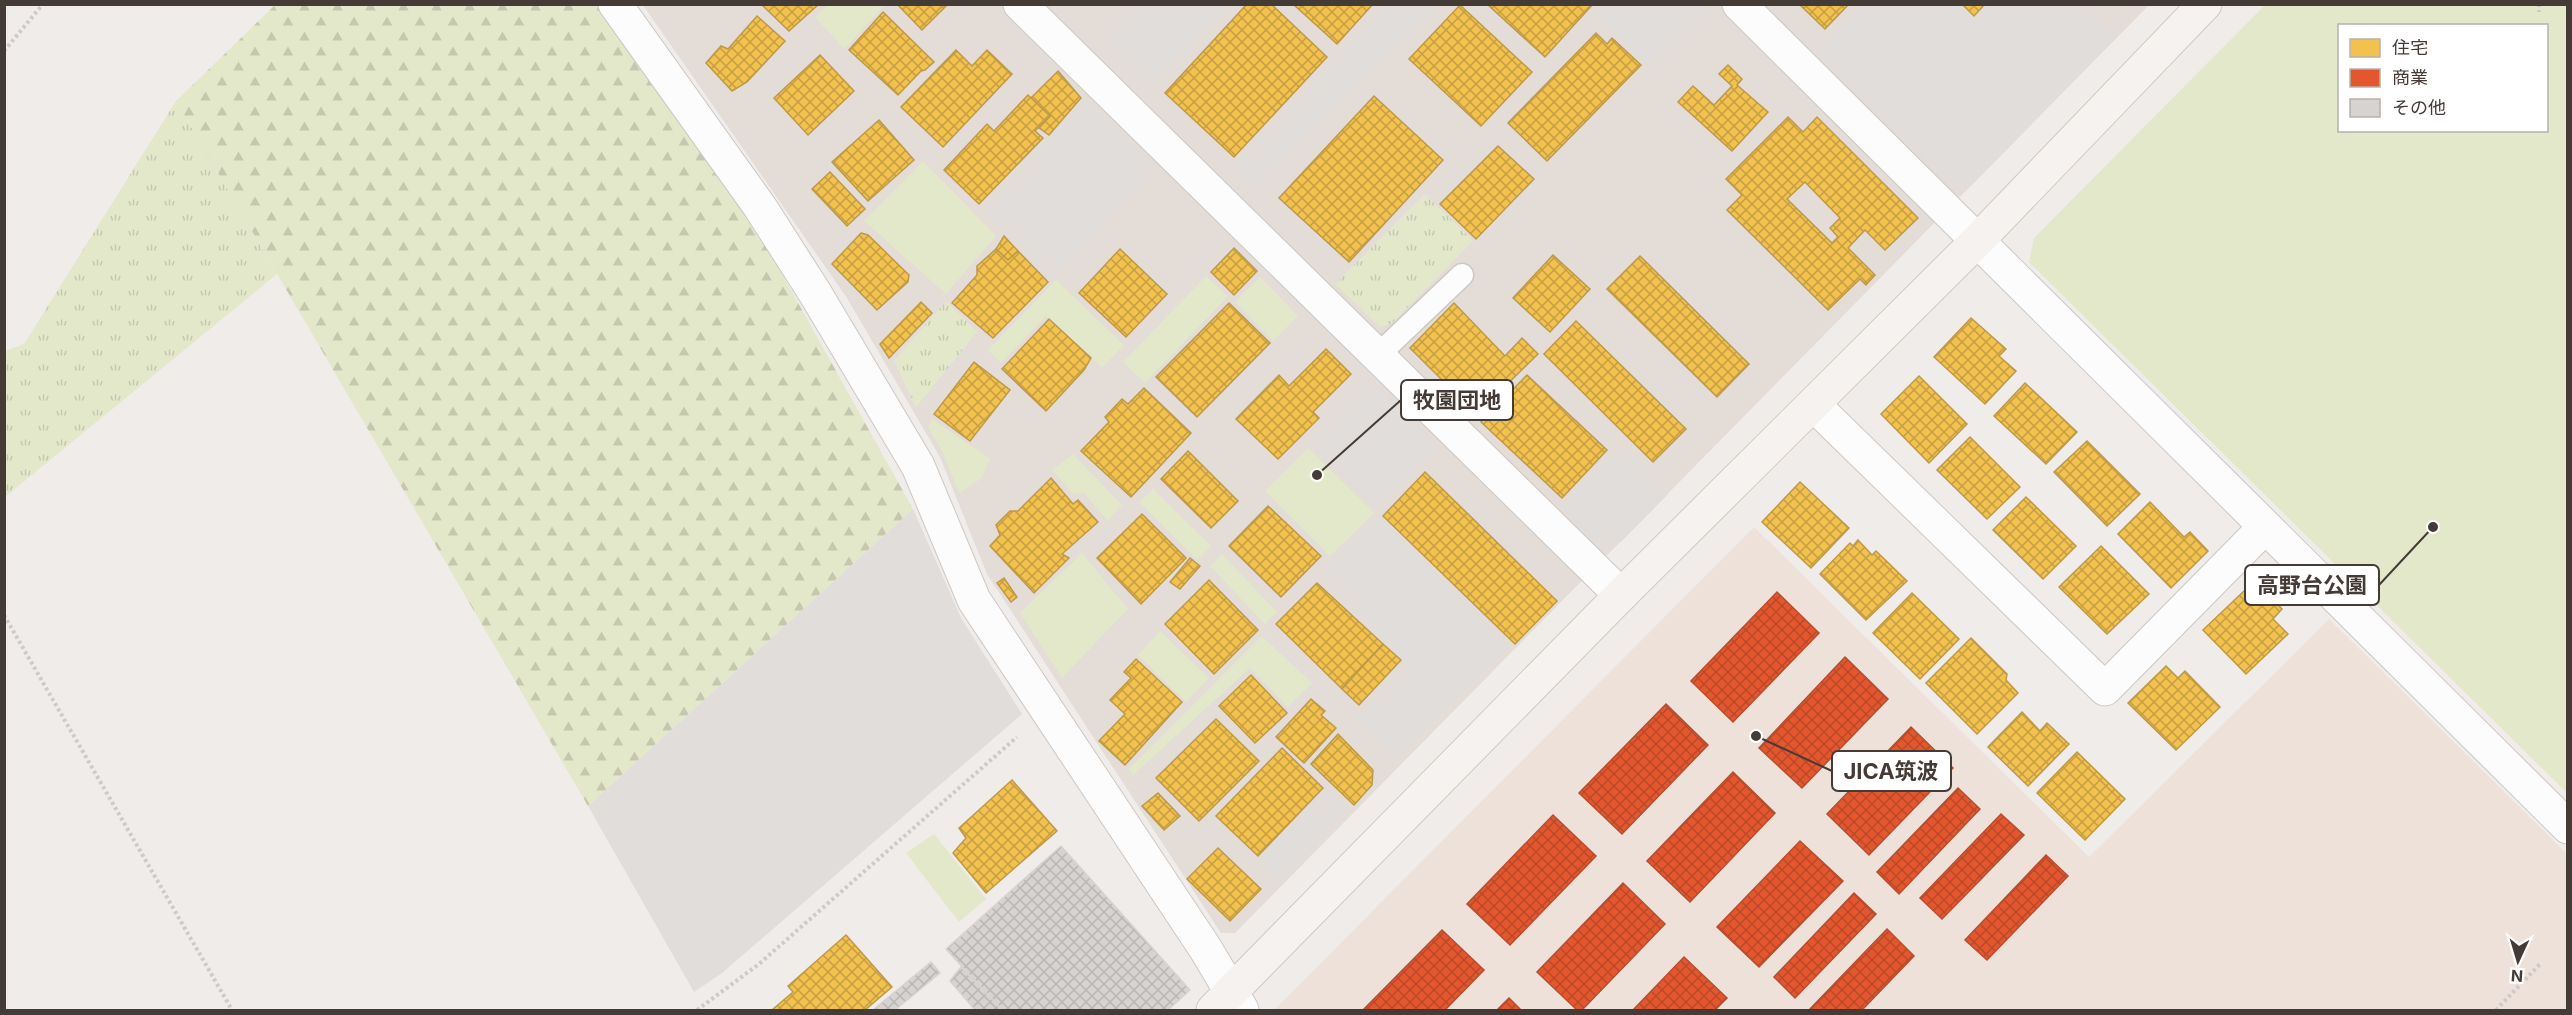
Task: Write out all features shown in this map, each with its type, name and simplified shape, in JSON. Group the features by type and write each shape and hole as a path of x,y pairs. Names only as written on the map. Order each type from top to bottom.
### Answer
{"street":[{"path":"615,4 760,207 815,293 918,466 975,600 1047,711 1229,1004 1621,595 1978,240 2205,4"},
{"path":"1020,4 1621,595"},
{"path":"1739,4 1978,240 2264,528 2568,827"},
{"path":"1814,405 2106,689 2264,528"}],"lane":[{"path":"1377,356 1462,274"}],"path":[{"path":"4,51 43,4"},
{"path":"2539,4 2539,12"},
{"path":"4,615 232,1011"},
{"path":"697,1011 759,964 1047,711"},
{"path":"2496,1011 2541,963"}],"shaded area":[{"path":"1139,4 1231,5 1150,86 1103,40"},
{"path":"1601,4 1704,4 1709,10 1649,67 1594,11"},
{"path":"643,5 2149,5 1235,933 1221,933 987,574 940,457 847,298"},
{"path":"1390,5 1435,5 1254,191 1232,169"},
{"path":"1863,5 1955,5 1975,24 1993,5 2078,5 2116,38 1971,186 1953,189 1819,53"},
{"path":"1085,99 1154,167 1053,278 985,211"},
{"path":"1371,379 1438,445 1377,508 1309,443"},
{"path":"1622,446 1669,493 1621,542 1595,542 1561,507"},
{"path":"913,509 961,618 1022,714 722,973 694,992 588,806"},
{"path":"1377,515 1508,647 1396,758 1355,718 1409,663 1319,573"},
{"path":"1754,527 2089,857 2329,619 2567,854 2567,1010 1274,1010"},
{"path":"1328,789 1348,808 1280,881 1258,862"}],"green space":[{"path":"275,5 632,5 913,509 588,806 176,101"},
{"path":"828,5 885,5 844,49 815,17"},
{"path":"2265,5 2567,5 2567,793 2029,262 2034,238"},
{"path":"176,101 277,274 5,497 5,351 24,344"},
{"path":"923,161 996,236 946,294 864,221"},
{"path":"1425,194 1473,241 1391,324 1380,327 1335,284"},
{"path":"1206,276 1228,296 1145,383 1123,362"},
{"path":"1260,277 1298,316 1273,341 1235,302"},
{"path":"1056,280 1124,345 1102,368 1046,316 1001,363 988,350"},
{"path":"946,301 977,332 916,407 894,361"},
{"path":"932,419 990,459 982,478 959,493 943,453 928,427"},
{"path":"1308,448 1374,513 1330,556 1265,491"},
{"path":"1073,454 1122,505 1108,521 1084,493 1073,494 1052,470"},
{"path":"1153,489 1211,546 1197,560 1139,502"},
{"path":"1082,553 1128,609 1062,678 1020,613"},
{"path":"1222,554 1277,612 1265,624 1210,566"},
{"path":"1160,631 1209,678 1186,702 1138,655"},
{"path":"1262,636 1312,683 1288,707 1250,668 1133,775 1129,769"},
{"path":"934,834 986,899 959,922 906,853"}],"building: 住宅":[{"path":"761,4 819,4 789,31"},
{"path":"897,4 948,4 922,30"},
{"path":"1247,4 1271,4 1327,57 1234,157 1165,93"},
{"path":"1293,4 1373,4 1337,44"},
{"path":"1487,4 1593,4 1545,57"},
{"path":"1799,4 1849,4 1825,29"},
{"path":"1962,4 1985,4 1974,16"},
{"path":"1460,5 1532,72 1481,126 1409,59"},
{"path":"883,12 934,62 921,71 898,95 849,50"},
{"path":"757,16 785,41 747,82 732,91 706,63 721,46 728,49"},
{"path":"1596,33 1607,44 1612,38 1641,65 1547,161 1508,123"},
{"path":"956,50 972,66 987,50 1012,74 943,147 901,107"},
{"path":"820,55 854,91 808,135 774,98"},
{"path":"1728,65 1742,79 1737,85 1768,112 1732,151 1678,102 1693,86 1714,105 1732,86 1719,74"},
{"path":"1058,71 1081,98 1049,135 1039,128 1050,116 1031,98"},
{"path":"1028,95 1050,116 1035,131 1043,138 979,204 944,170 987,124 994,131"},
{"path":"1374,96 1443,160 1349,262 1279,198"},
{"path":"1788,117 1803,132 1817,117 1918,218 1885,250 1865,230 1848,248 1875,275 1866,285 1860,279 1828,310 1727,210 1742,195 1726,179","holes":["1805,182 1840,218 1830,228 1838,237 1832,243 1787,199"]},
{"path":"879,120 914,160 868,201 832,162"},
{"path":"1498,146 1534,179 1476,239 1440,204"},
{"path":"830,172 865,209 847,226 812,189"},
{"path":"861,233 868,235 909,275 908,282 877,310 832,264"},
{"path":"1004,236 1018,251 1008,260 996,249"},
{"path":"1234,248 1257,271 1234,295 1211,272"},
{"path":"996,249 1008,260 1018,251 1048,282 993,338 952,303 977,275 977,266"},
{"path":"1120,249 1167,294 1126,337 1079,293"},
{"path":"1553,255 1590,289 1550,332 1513,298"},
{"path":"1640,256 1749,364 1717,397 1607,289"},
{"path":"921,302 932,313 889,358 880,344"},
{"path":"1229,303 1270,343 1197,417 1156,377"},
{"path":"1454,303 1505,356 1522,338 1538,354 1491,400 1476,386 1467,394 1453,380 1448,386 1410,348"},
{"path":"1971,318 2006,349 1999,356 2016,371 1985,404 1934,357"},
{"path":"1049,319 1091,358 1084,370 1046,411 1002,369"},
{"path":"1576,321 1686,429 1653,462 1544,354"},
{"path":"1326,349 1351,374 1313,412 1319,418 1278,459 1236,419 1279,375 1289,386"},
{"path":"974,362 1010,390 970,441 934,414"},
{"path":"1527,375 1607,450 1562,498 1481,422"},
{"path":"1919,376 1967,424 1929,463 1881,414"},
{"path":"2025,383 2077,432 2046,464 1994,416"},
{"path":"1144,388 1191,433 1131,497 1081,451 1109,422 1105,417 1122,399 1128,404"},
{"path":"1970,437 2020,487 1987,519 1937,470"},
{"path":"2087,441 2140,494 2107,526 2054,472"},
{"path":"1188,451 1238,501 1211,528 1161,479"},
{"path":"1425,472 1557,601 1515,644 1383,516"},
{"path":"1051,478 1073,504 1078,500 1098,522 1062,554 1069,558 1034,593 990,546 1000,535 996,525 1010,511 1018,511"},
{"path":"1800,482 1849,528 1811,568 1762,522"},
{"path":"2026,497 2076,546 2043,579 1993,530"},
{"path":"2150,502 2184,537 2190,532 2208,551 2171,588 2118,534"},
{"path":"1268,506 1321,556 1281,597 1229,546"},
{"path":"1142,514 1186,558 1141,604 1097,558"},
{"path":"1858,540 1872,555 1876,551 1907,581 1866,620 1820,574 1850,543 1853,546"},
{"path":"2101,546 2149,594 2107,634 2059,587"},
{"path":"1190,558 1200,566 1180,589 1170,582"},
{"path":"1004,578 1017,597 1011,602 997,583"},
{"path":"1209,580 1258,630 1214,674 1165,624"},
{"path":"1317,583 1383,644 1342,689 1276,624"},
{"path":"2244,591 2256,603 2267,593 2282,609 2273,619 2288,634 2246,674 2203,630"},
{"path":"1912,593 1959,639 1920,679 1873,633"},
{"path":"1971,638 2007,674 2006,680 2018,693 1977,734 1926,683"},
{"path":"1383,644 1401,660 1359,705 1342,689"},
{"path":"1136,659 1182,702 1125,765 1099,741 1125,714 1110,700 1131,678 1124,672"},
{"path":"2166,666 2178,678 2185,671 2220,707 2176,750 2128,703"},
{"path":"1251,675 1287,713 1255,743 1219,706"},
{"path":"1311,699 1325,711 1321,715 1336,728 1304,763 1276,737"},
{"path":"2022,712 2040,731 2047,723 2069,744 2028,786 1988,747"},
{"path":"1216,719 1259,761 1199,821 1156,778"},
{"path":"1338,734 1373,770 1372,785 1354,805 1311,764"},
{"path":"1282,748 1323,788 1258,856 1216,816"},
{"path":"2077,752 2125,799 2085,840 2037,793"},
{"path":"1012,780 1057,831 986,893 953,853 966,838 959,828"},
{"path":"1158,793 1180,816 1164,830 1142,806"},
{"path":"1218,848 1261,889 1230,921 1187,879"},
{"path":"846,935 892,987 865,1010 772,1010 793,992 788,986"}],"building: 商業":[{"path":"1777,592 1819,633 1733,722 1691,681"},
{"path":"1845,657 1888,699 1802,788 1759,748"},
{"path":"1666,704 1708,745 1622,834 1579,793"},
{"path":"1911,727 1953,768 1869,855 1827,814"},
{"path":"1733,772 1775,813 1690,902 1647,861"},
{"path":"1958,788 1980,809 1899,894 1877,872"},
{"path":"2001,814 2024,835 1942,919 1920,898"},
{"path":"1553,815 1596,856 1510,945 1467,904"},
{"path":"1800,841 1843,881 1759,967 1717,927"},
{"path":"2046,855 2068,876 1987,960 1965,940"},
{"path":"1623,883 1665,924 1582,1010 1577,1010 1537,972"},
{"path":"1854,893 1876,914 1795,998 1774,977"},
{"path":"1887,929 1914,956 1862,1010 1809,1010"},
{"path":"1442,930 1484,970 1445,1010 1363,1010"},
{"path":"1684,957 1727,998 1715,1010 1633,1010"},
{"path":"1509,998 1521,1010 1497,1010"}],"building: その他":[{"path":"1061,846 1190,990 1168,1010 1002,1010 946,949"},
{"path":"931,962 940,973 895,1010 873,1010"},
{"path":"961,967 1002,1010 975,1010 950,981"}],"place":[{"name":"牧園団地","path":"1317,475"},
{"name":"高野台公園","path":"2433,527"},
{"name":"JICA筑波","path":"1756,736"}]}
